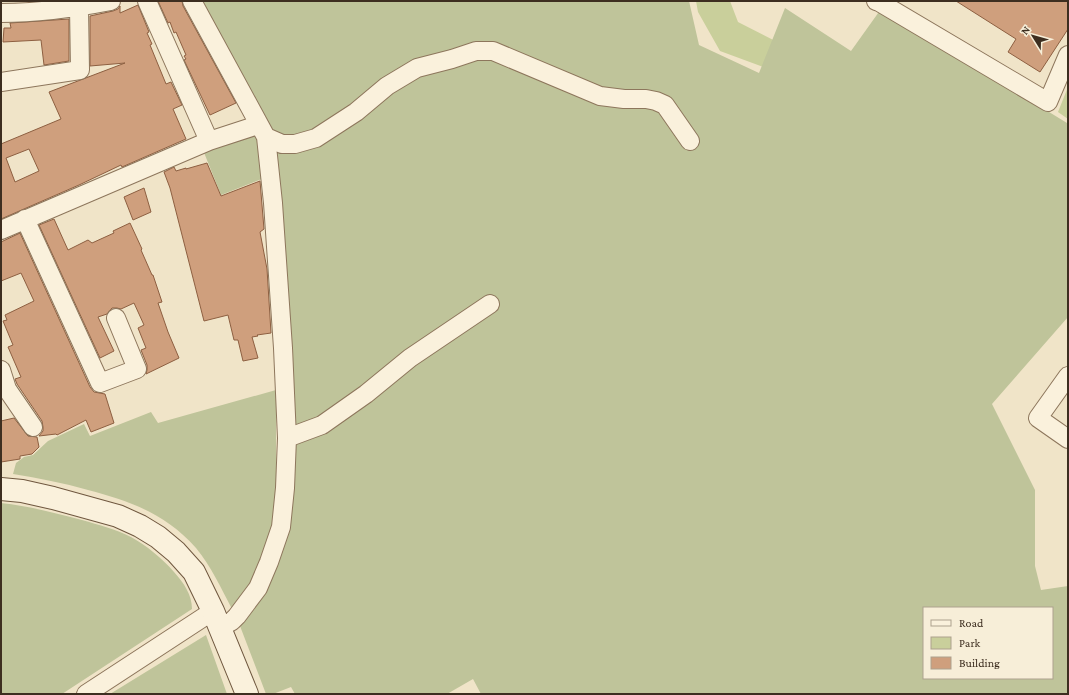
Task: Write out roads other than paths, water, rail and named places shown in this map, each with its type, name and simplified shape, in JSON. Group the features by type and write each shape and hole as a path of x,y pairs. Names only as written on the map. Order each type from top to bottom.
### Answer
{"street":[{"path":"1,13 39,6 79,7 111,1"},
{"path":"147,1 209,141"},
{"path":"86,694 217,620 232,621 258,588 281,527 285,488 287,438 283,348 273,203 262,131 192,1"},
{"path":"876,1 1048,102 1068,55"},
{"path":"1,82 80,70 79,7"},
{"path":"1,230 209,141 262,131 282,144 295,144 316,138 356,112 387,86 417,68 476,51 494,51 600,96 656,101 665,105 690,141"},
{"path":"25,219 100,382 137,370 116,318"},
{"path":"287,438 322,425 366,394 410,358 490,304"},
{"path":"1,370 7,389 33,427"},
{"path":"1068,376 1038,418 1068,439"},
{"path":"1,489 22,491 53,498 118,516 140,526 158,537 176,552 194,572 217,620 246,694"}]}
